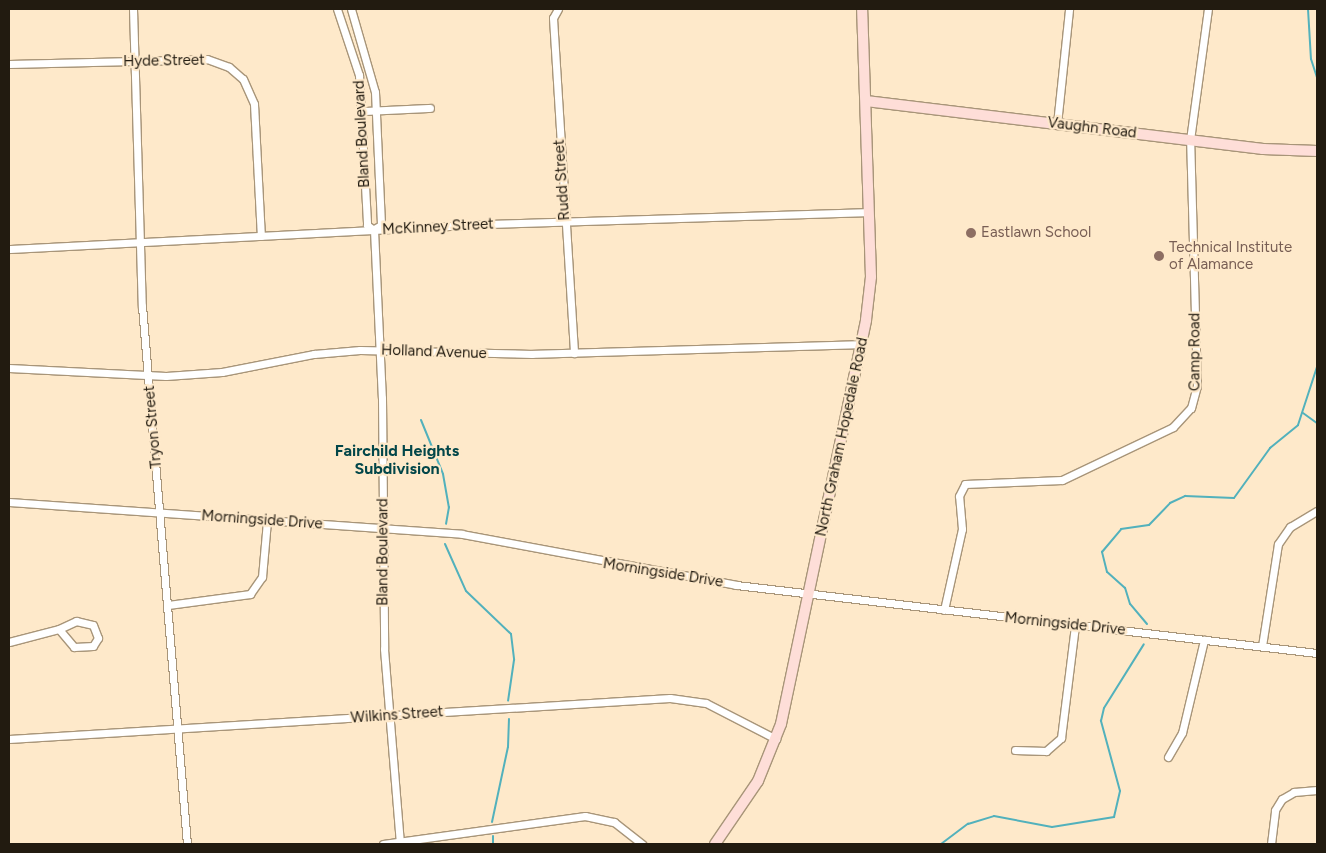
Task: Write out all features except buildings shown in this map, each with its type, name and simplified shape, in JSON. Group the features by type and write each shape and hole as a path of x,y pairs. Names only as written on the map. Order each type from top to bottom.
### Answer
{"street":[{"name":"Tryon Street","path":"133,9 139,242 148,374 188,844"},
{"name":"Bland Boulevard","path":"337,9 359,75 363,112 367,225 374,230"},
{"name":"Bland Boulevard","path":"351,9 370,63 375,110 381,225 374,230"},
{"name":"Rudd Street","path":"558,9 553,18 574,353"},
{"name":"North Graham Hopedale Road","path":"715,844 746,801 776,739 862,344 870,277 862,9"},
{"path":"1057,124 1069,9"},
{"name":"Camp Road","path":"944,610 962,529 959,496 965,484 974,480 1038,484 1062,480 1172,427 1191,408 1197,386 1190,140 1208,9"},
{"name":"Hyde Street","path":"9,64 207,59 229,67 243,79 254,104 261,236"},
{"name":"Vaughn Road","path":"866,101 1190,140 1317,151"},
{"path":"363,112 430,108"},
{"name":"McKinney Street","path":"9,249 565,221 868,212"},
{"name":"Bland Boulevard","path":"374,230 379,351 388,716 400,843"},
{"name":"Holland Avenue","path":"9,368 199,375 314,354 379,351 574,353 862,344"},
{"name":"Morningside Drive","path":"9,502 383,528 489,538 670,575 809,594 1317,652"},
{"path":"1262,646 1278,544 1294,524 1317,512"},
{"path":"168,606 250,594 262,577 268,521"},
{"path":"9,642 59,629 68,622 87,622 98,638 93,646 80,650 59,629"},
{"path":"1015,750 1046,751 1061,738 1074,625"},
{"path":"1168,757 1182,733 1204,640"},
{"name":"Wilkins Street","path":"9,739 682,698 711,705 776,739"},
{"path":"1271,844 1275,810 1282,798 1294,792 1317,790"},
{"path":"383,844 585,816 614,822 642,844"}],"waterway":[{"path":"1308,9 1311,59 1317,78"},
{"path":"1147,624 1130,604 1125,588 1107,572 1102,552 1121,529 1149,525 1170,503 1185,496 1234,498 1270,448 1298,425 1317,367"},
{"path":"1303,413 1317,423"},
{"path":"421,420 443,474 449,507 446,524"},
{"path":"445,544 466,591 511,634 514,660 508,701"},
{"path":"941,844 968,824 994,816 1052,827 1114,817 1120,791 1101,721 1104,708 1144,644"},
{"path":"492,822 508,747 509,719"},
{"path":"493,836 493,844"}],"place":[{"name":"Eastlawn School","path":"971,233"},
{"name":"Technical Institute of Alamance","path":"1159,256"}],"district":[{"name":"Fairchild Heights Subdivision","path":"397,460"}]}
